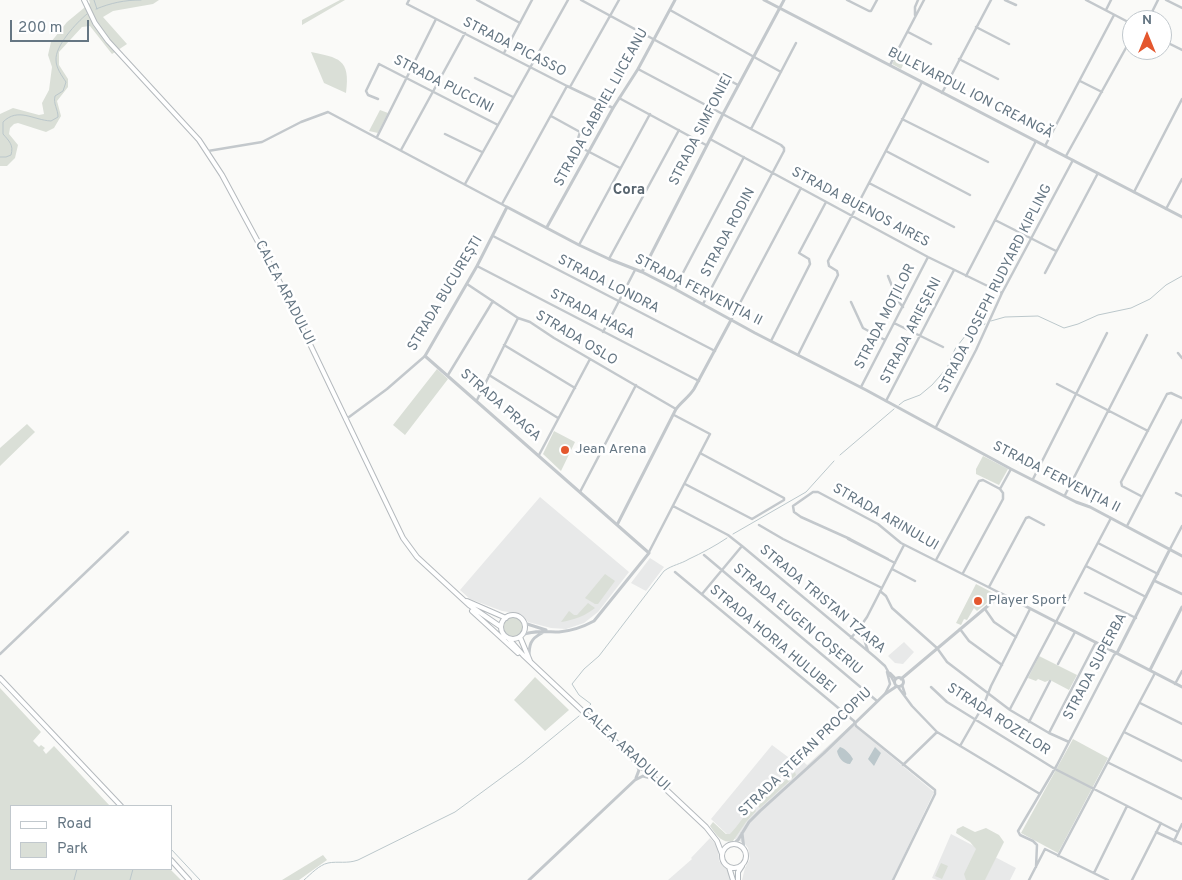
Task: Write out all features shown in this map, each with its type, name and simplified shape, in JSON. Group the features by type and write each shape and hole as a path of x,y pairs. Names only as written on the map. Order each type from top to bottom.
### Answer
{"main road":[{"name":"CALEA ARADULUI","path":"84,0 88,11 108,41 208,151 281,284 403,538 417,557 475,610 501,627"},
{"name":"CALEA ARADULUI","path":"463,599 506,618"},
{"path":"463,599 468,606 524,658 530,661"},
{"path":"512,615 518,616 524,623 525,629 521,636 515,639 509,639 504,635 501,627 506,618 512,615"},
{"name":"CALEA ARADULUI","path":"521,636 530,661"},
{"name":"CALEA ARADULUI","path":"509,639 523,655 706,828 717,841 722,854"},
{"path":"0,678 120,805"},
{"path":"717,841 741,846 744,849 746,856 738,872 738,880"},
{"path":"731,844 724,848 722,854 723,862 728,867 733,880"},
{"path":"172,861 189,880"},
{"path":"728,867 736,868 742,865"}],"street":[{"name":"STRADA PICASSO","path":"409,0 407,4 613,108"},
{"path":"477,0 520,23"},
{"path":"504,53 532,0"},
{"path":"465,184 568,0"},
{"path":"581,0 738,85"},
{"path":"502,204 618,0"},
{"name":"STRADA GABRIEL LIICEANU","path":"548,228 613,108 638,69 675,0"},
{"name":"BULEVARDUL ION CREANGĂ","path":"764,0 1182,217"},
{"name":"STRADA SIMFONIEI","path":"642,272 706,145 784,0"},
{"path":"847,0 870,11 877,0"},
{"path":"915,18 915,7 918,0"},
{"path":"889,66 924,0"},
{"path":"942,93 991,0"},
{"path":"1005,0 1016,5"},
{"path":"1086,0 1122,19"},
{"path":"1106,10 1111,0"},
{"path":"1166,0 1182,8"},
{"path":"670,10 781,72"},
{"path":"1045,146 1114,15"},
{"path":"377,137 436,19"},
{"path":"976,27 1009,44"},
{"path":"907,32 931,44"},
{"path":"401,150 465,33"},
{"path":"638,69 751,129 796,44"},
{"path":"1066,156 1122,55"},
{"path":"959,58 998,79"},
{"name":"STRADA PUCCINI","path":"378,99 368,95 366,92 379,64 498,125"},
{"path":"476,78 513,97"},
{"path":"1080,81 1102,92"},
{"path":"798,355 838,275 837,271 829,266 828,261 922,82"},
{"path":"619,98 706,145"},
{"path":"1134,192 1182,99"},
{"name":"STRADA FERVENȚIA II","path":"208,151 262,142 324,112 332,113 579,245 642,272 728,316 731,320 861,387 1011,469 1127,526 1182,556"},
{"path":"579,245 650,114"},
{"path":"551,116 580,132 576,144 620,168"},
{"path":"902,119 988,162"},
{"name":"STRADA RODIN","path":"703,304 784,148 751,129"},
{"path":"609,259 679,130"},
{"path":"445,134 482,152"},
{"name":"STRADA BUENOS AIRES","path":"710,139 928,257 1002,293"},
{"path":"966,276 1036,141"},
{"path":"886,151 970,195"},
{"path":"675,289 744,157"},
{"name":"STRADA JOSEPH RUDYARD KIPLING","path":"936,427 976,350 1002,293 1073,160"},
{"path":"1045,273 1098,173"},
{"path":"1166,208 1182,179"},
{"path":"869,183 954,227"},
{"path":"617,525 676,409 689,398 699,381 801,188"},
{"path":"771,341 810,264 809,259 799,253 826,202"},
{"name":"STRADA BUCUREȘTI","path":"345,420 387,389 425,356 477,266 507,207"},
{"path":"995,220 1056,251"},
{"name":"STRADA LONDRA","path":"493,236 715,351"},
{"name":"STRADA MOȚILOR","path":"861,387 928,257"},
{"name":"STRADA HAGA","path":"477,266 699,381"},
{"path":"603,332 635,270"},
{"name":"STRADA ARIEȘENI","path":"886,401 954,270"},
{"path":"888,276 898,302 902,307"},
{"name":"STRADA OSLO","path":"467,284 518,318 530,322 676,409"},
{"path":"448,375 493,301"},
{"path":"851,302 863,328 886,340"},
{"path":"477,400 518,318"},
{"path":"894,323 943,347"},
{"path":"1033,479 1107,333"},
{"path":"1065,495 1147,335"},
{"path":"504,345 575,388"},
{"path":"1178,353 1182,358"},
{"name":"STRADA PRAGA","path":"425,356 648,553"},
{"path":"539,455 590,359"},
{"path":"489,375 558,418"},
{"path":"1057,384 1148,432"},
{"path":"580,493 636,385"},
{"path":"1141,496 1122,486 1121,482 1167,394 1171,393 1182,398"},
{"path":"521,636 529,632 574,629 594,621 648,553 710,434 674,415"},
{"path":"1127,526 1182,420"},
{"path":"685,484 754,519 784,500 784,498 700,453"},
{"path":"1000,489 1011,469"},
{"path":"936,560 979,482 983,480 1000,489 1003,493 1002,499 963,574"},
{"name":"STRADA ARINULUI","path":"895,563 800,516 794,512 793,507 813,492 818,492 878,524 894,539 1182,687"},
{"path":"1176,493 1182,496"},
{"name":"STRADA TRISTAN TZARA","path":"674,506 730,536 868,651 885,666 912,706 937,732 1040,794"},
{"path":"989,587 1026,518 1029,517 1044,525"},
{"path":"1010,710 1111,518"},
{"path":"759,525 782,539 881,590 892,608 937,648 947,662 1010,710 1049,733 1069,742"},
{"path":"1170,549 1182,526"},
{"path":"0,654 128,532"},
{"path":"1098,543 1158,574"},
{"path":"851,638 860,627 881,590 904,544"},
{"path":"702,594 742,546"},
{"name":"STRADA SUPERBA","path":"1036,867 1036,843 1020,835 1018,832 1055,769 1136,618 1170,549"},
{"name":"STRADA EUGEN COȘERIU","path":"704,555 877,701"},
{"path":"1086,566 1146,597"},
{"path":"892,570 915,581"},
{"name":"STRADA HORIA HULUBEI","path":"675,572 856,726 934,789 936,792 893,880"},
{"path":"1155,581 1182,594"},
{"path":"1086,593 1136,618"},
{"path":"898,683 905,675 1002,594"},
{"path":"1150,670 1182,607"},
{"path":"985,609 994,622 1016,638"},
{"path":"960,746 976,720 1030,609"},
{"path":"524,623 549,632"},
{"path":"860,627 868,651"},
{"path":"960,629 969,641 1002,665"},
{"path":"530,661 529,647 531,641 536,636 549,632"},
{"path":"1058,664 1075,632"},
{"path":"1049,733 1096,642"},
{"path":"885,666 890,682 886,692"},
{"path":"1175,684 1182,671"},
{"path":"1058,856 1155,673"},
{"path":"1029,722 1050,681"},
{"name":"STRADA ȘTEFAN PROCOPIU","path":"731,844 738,840 749,822 760,811 855,724 886,692 898,683"},
{"name":"STRADA ROZELOR","path":"931,687 947,702 1055,769 1178,832"},
{"path":"886,692 895,689 905,695"},
{"path":"1140,704 1182,724"},
{"path":"903,764 937,732"},
{"path":"1124,732 1182,761"},
{"path":"529,880 634,780 639,770 633,758"},
{"path":"1109,762 1182,799"},
{"path":"634,780 643,776 657,780"},
{"path":"1094,873 1127,806"},
{"path":"1132,880 1161,823"},
{"path":"1174,840 1182,824"},
{"path":"1156,832 1182,844"},
{"name":"STRADA ȘTEFAN PROCOPIU","path":"742,833 744,849"},
{"path":"1029,880 1045,850 1108,880"}],"shaded area":[{"path":"540,497 629,572 598,612 584,623 566,629 551,628 528,622 521,614 502,611 470,599 460,590"},
{"path":"650,558 664,567 646,591 631,583"},
{"path":"904,642 914,652 903,664 895,663 888,656"},
{"path":"852,724 934,792 892,880 742,880 750,859 748,848 744,843 730,837 711,819 772,745 788,757 793,752 807,765"},
{"path":"840,747 846,750 852,757 853,759 850,764 845,763 840,758 837,751"},
{"path":"875,747 881,753 874,766 868,759"},
{"path":"951,834 1016,868 1010,880 937,880 932,878"},
{"path":"710,838 718,847 719,861 729,872 731,880 668,880 692,859"}],"green space":[{"path":"89,0 159,0 153,4 113,11 103,17 127,44 112,54 90,26 82,27 59,52 59,65 68,79 68,87 57,101 61,116 54,128 46,132 18,123 14,124 10,128 9,134 18,145 15,158 7,166 0,166 0,114 13,108 39,115 44,114 42,103 49,90 52,67 48,55 51,42 67,22 90,3"},
{"path":"340,0 345,0 302,25 302,20"},
{"path":"900,50 903,52 900,58 904,63 901,69 892,64"},
{"path":"311,52 335,58 341,62 346,73 346,93 324,83"},
{"path":"380,110 388,113 378,133 369,131"},
{"path":"437,369 448,379 405,435 393,425"},
{"path":"27,424 35,432 0,466 0,448"},
{"path":"554,431 575,442 561,471 543,454"},
{"path":"983,456 1008,469 999,485 976,474 976,469"},
{"path":"605,574 615,581 598,604 595,604 585,598"},
{"name":"Player Sport","path":"976,584 997,595 977,611 974,608 967,620 964,619 961,625 956,623"},
{"path":"588,603 595,608 579,617 561,622 569,611 577,615"},
{"path":"513,617 520,620 523,627 520,634 513,637 506,634 503,627 506,620"},
{"path":"1039,656 1077,675 1069,690 1050,680 1045,682 1028,678"},
{"path":"535,677 569,710 545,731 514,700"},
{"path":"0,688 41,732 33,741 39,747 41,745 45,748 43,750 46,754 54,746 109,805 10,805 10,870 171,870 181,880 0,880"},
{"path":"1073,739 1108,758 1058,853 1021,833"},
{"path":"795,772 796,775 760,808 757,805"},
{"path":"754,808 756,811 733,841 722,840 710,826 713,822 726,834 730,834"},
{"path":"963,826 975,832 986,828 999,835 1004,842 985,880 966,880 964,874 976,849 970,842 956,833 957,829"},
{"path":"323,855 327,860 299,880 282,880"},
{"path":"941,863 948,866 942,879 935,876"}],"waterway":[{"path":"94,0 97,9"},
{"path":"96,9 118,2 141,0"},
{"path":"0,157 11,155 12,152 9,141 3,134 3,122 14,115 26,115 51,121 58,117 55,96 63,91 66,82 57,66 57,54 67,35 87,14"},
{"path":"991,321 1005,317 1038,316 1064,328 1098,315 1131,308 1150,299 1166,285 1182,276"},
{"path":"899,405 920,395 932,385 947,368 955,349 969,331 985,324"},
{"path":"840,455 894,409"},
{"path":"733,534 806,492 834,461"},
{"path":"587,708 591,704 579,695 572,684 584,669 599,656 664,571 704,552 727,538"},
{"path":"304,880 325,864 358,860 455,812 523,762 579,716"},
{"path":"172,850 200,880"},
{"path":"74,880 77,870"},
{"path":"130,880 133,870"}],"place":[{"name":"Jean Arena","path":"565,450"},
{"name":"Player Sport","path":"978,601"}],"district":[{"name":"Cora","path":"629,191"}]}
